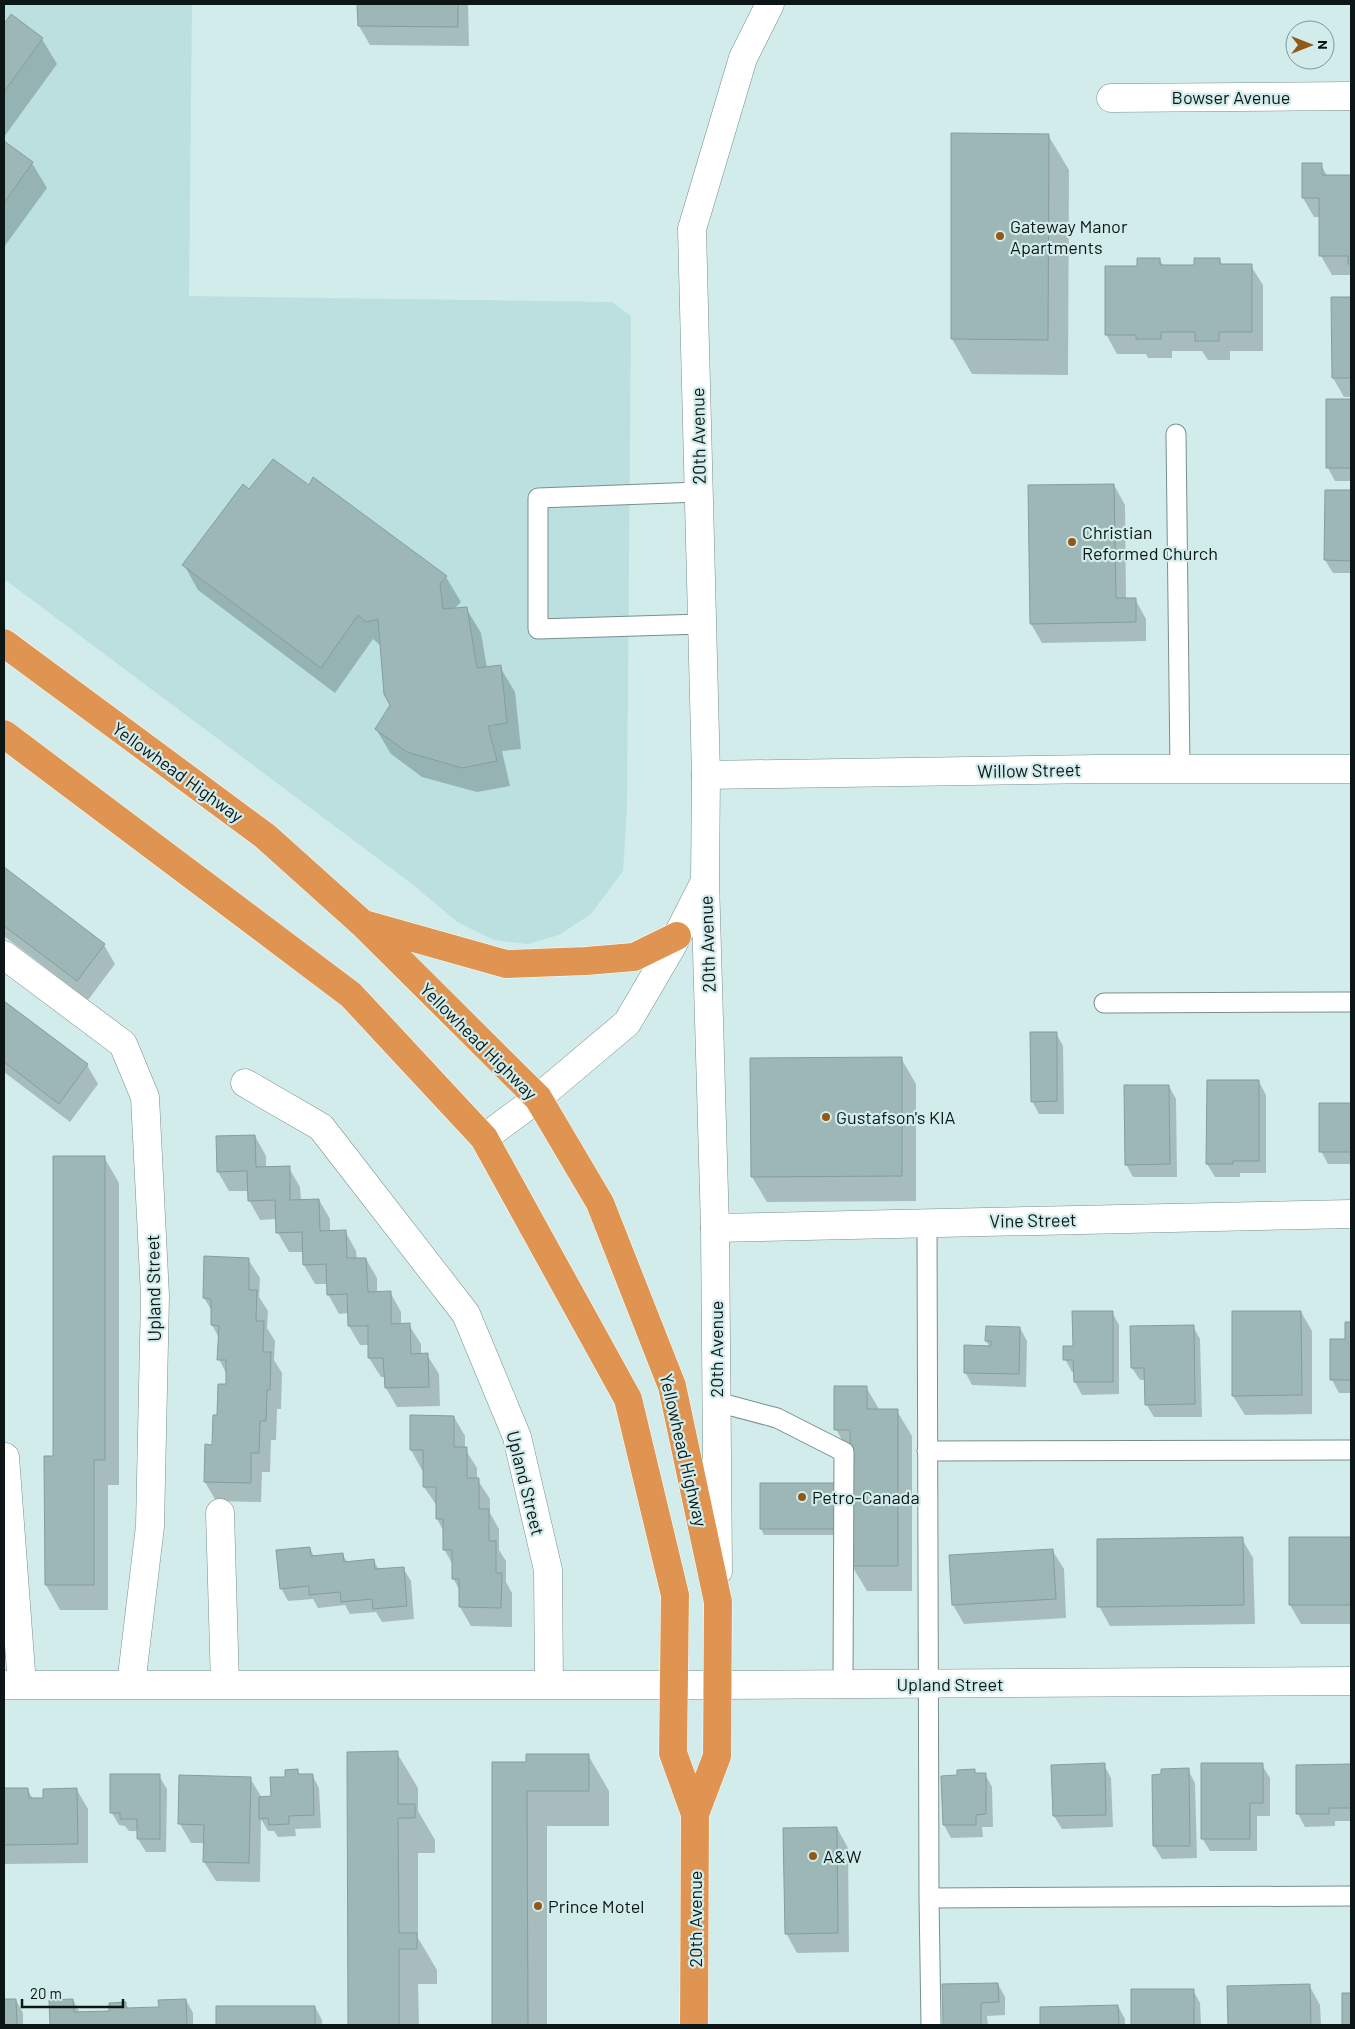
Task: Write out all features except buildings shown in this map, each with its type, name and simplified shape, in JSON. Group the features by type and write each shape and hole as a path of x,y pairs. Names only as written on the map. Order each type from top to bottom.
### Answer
{"highway":[{"name":"Yellowhead Highway","path":"4,643 265,836 363,924 538,1098 600,1203 672,1386 718,1602"},
{"path":"4,734 351,995 484,1138 628,1399 675,1595 673,1685"},
{"path":"363,924 506,964 634,957 677,936"},
{"name":"20th Avenue","path":"695,1814 717,1756 718,1602"},
{"name":"20th Avenue","path":"673,1685 673,1753 695,1814 694,2025"}],"street":[{"name":"20th Avenue","path":"718,1602 716,1228 705,881 706,775 692,229 743,58 770,4"},
{"name":"Bowser Avenue","path":"1111,98 1351,96"},
{"name":"Willow Street","path":"706,775 1180,769 1351,769"},
{"name":"20th Avenue","path":"484,1138 538,1098 627,1023 677,936 705,881"},
{"name":"Upland Street","path":"4,955 123,1044 145,1097 155,1296 150,1526 131,1685"},
{"name":"Upland Street","path":"245,1083 320,1127 466,1314 517,1437 548,1570 549,1684"},
{"name":"Vine Street","path":"716,1228 1351,1214"},
{"name":"Upland Street","path":"6,1457 13,1685 716,1685 1351,1681"},
{"path":"220,1513 225,1685"}],"lane":[{"path":"1176,434 1180,769"},
{"path":"699,492 538,498 538,629 702,624"},
{"path":"1104,1003 1351,1002"},
{"path":"927,1223 931,2025"},
{"path":"717,1402 777,1418 844,1452 843,1684"},
{"path":"927,1452 1351,1450"},
{"path":"929,1898 1351,1896"}],"shaded area":[{"path":"4,4 192,4 189,296 612,302 631,316 627,809 623,871 591,914 559,935 528,944 494,940 457,922 412,884 4,579"}],"place":[{"name":"Gateway Manor Apartments","path":"1000,236"},
{"name":"Christian Reformed Church","path":"1072,542"},
{"name":"Gustafson's KIA","path":"826,1117"},
{"name":"Petro-Canada","path":"802,1497"},
{"name":"A&W","path":"813,1856"},
{"name":"Prince Motel","path":"538,1906"}]}
